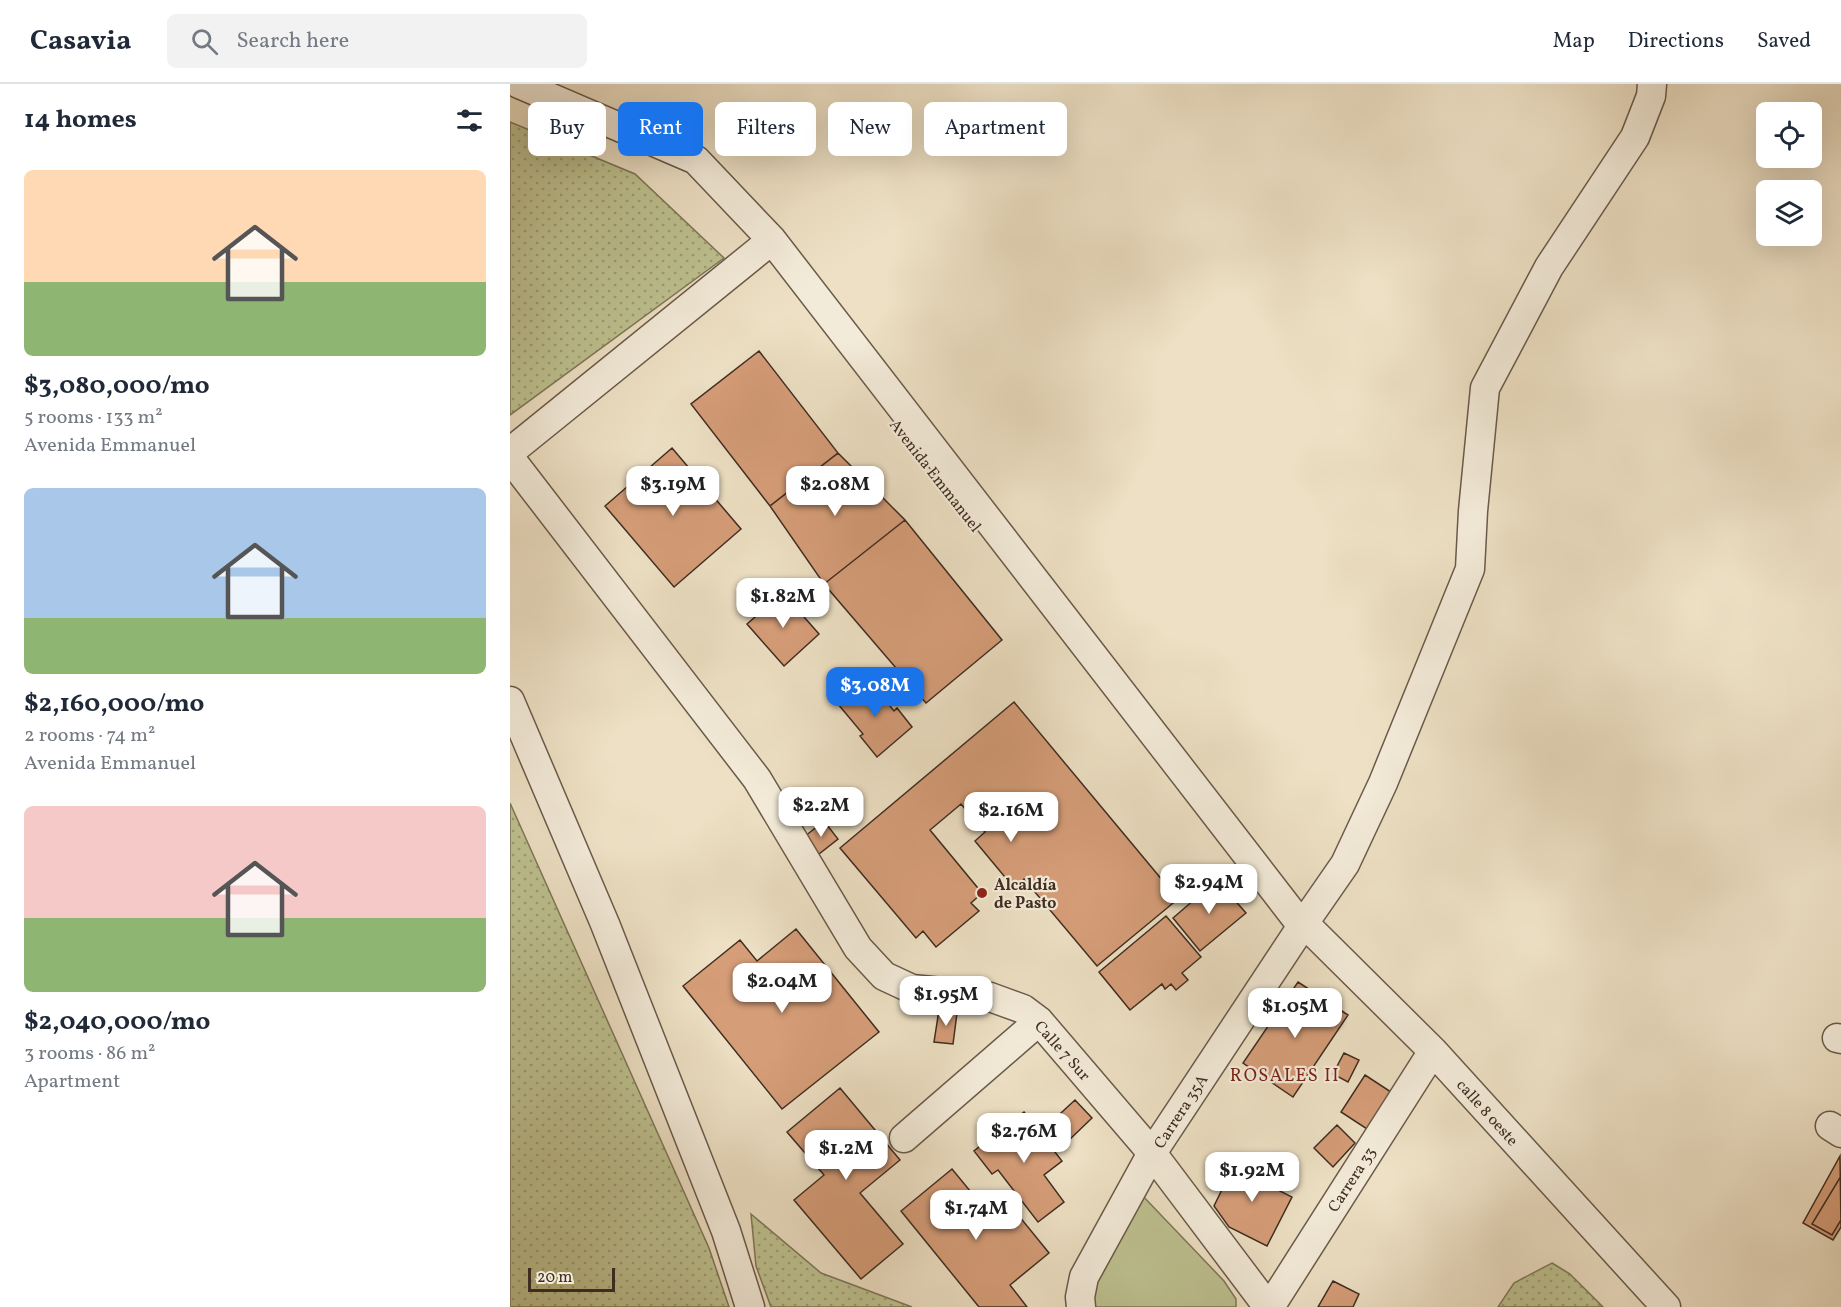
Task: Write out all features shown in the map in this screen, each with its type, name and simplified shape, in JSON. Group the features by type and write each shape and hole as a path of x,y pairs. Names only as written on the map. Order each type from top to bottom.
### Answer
{"street":[{"name":"Avenida Emmanuel","path":"519,84 696,160 767,245 1298,932"},
{"name":"Carrera 35A","path":"1081,1307 1080,1297 1084,1277 1152,1153 1345,864 1383,783 1470,569 1473,511 1485,388 1548,267 1635,137 1651,96 1652,84"},
{"name":"Avenida Emmanuel","path":"510,95 689,173 767,245"},
{"path":"510,452 767,245"},
{"name":"Calle 7 Sur","path":"510,458 757,779 858,948 884,976 912,989 990,997 1023,1009 1039,1021 1152,1153 1269,1307"},
{"path":"510,701 605,924 726,1231 750,1307"},
{"name":"calle 8 oeste","path":"1298,932 1312,931 1433,1051 1666,1307"},
{"path":"904,1138 1039,1021"},
{"name":"Carrera 33","path":"1269,1307 1433,1051"}],"green space":[{"path":"510,122 528,129 528,156 592,156 635,174 724,258 510,415"},
{"path":"510,803 709,1248 729,1307 510,1307"},
{"path":"1139,1192 1224,1281 1236,1299 1236,1307 1087,1307 1087,1300"},
{"path":"751,1214 821,1273 912,1307 771,1307 756,1266"},
{"path":"1552,1263 1570,1274 1603,1307 1498,1307 1514,1283"}],"building":[{"path":"759,351 838,453 770,506 691,404"},
{"path":"672,448 741,529 674,587 605,506"},
{"path":"838,453 905,520 824,584 770,506"},
{"path":"905,520 1002,640 926,703 824,584"},
{"path":"783,593 819,634 784,666 747,624"},
{"path":"868,679 894,711 897,708 912,727 877,757 860,736 863,734 838,704"},
{"path":"1014,702 1178,899 1097,966 1024,879 1014,888 975,841 985,832 961,804 930,830 982,893 971,903 979,911 936,947 923,931 916,938 840,848"},
{"path":"824,821 838,839 819,854 804,837"},
{"path":"1217,880 1246,913 1200,951 1173,918"},
{"path":"1166,916 1201,957 1182,973 1188,980 1176,990 1171,984 1165,989 1162,984 1130,1010 1099,972"},
{"path":"796,929 879,1032 782,1109 683,986 740,940 757,961"},
{"path":"1298,982 1348,1015 1293,1097 1243,1063"},
{"path":"939,1010 957,1013 953,1044 934,1042"},
{"path":"1344,1053 1359,1060 1348,1082 1333,1074"},
{"path":"1365,1075 1391,1092 1367,1129 1341,1112"},
{"path":"840,1088 900,1160 860,1193 903,1244 861,1279 794,1200 824,1175 787,1132"},
{"path":"1075,1100 1092,1118 1067,1142 1049,1124"},
{"path":"1024,1112 1062,1161 1044,1175 1064,1202 1038,1222 998,1170 992,1174 974,1151"},
{"path":"1337,1125 1355,1143 1333,1167 1314,1148"},
{"path":"1840,1156 1841,1227 1833,1240 1803,1223"},
{"path":"1237,1159 1272,1177 1268,1185 1292,1197 1267,1246 1229,1227 1214,1206"},
{"path":"952,1169 989,1214 1006,1200 1049,1253 1010,1285 1027,1307 979,1307 901,1211"},
{"path":"1841,1176 1841,1220 1832,1235 1812,1224"},
{"path":"1333,1281 1359,1294 1353,1307 1318,1307"}],"place":[{"name":"Alcaldía de Pasto","path":"982,893"}],"district":[{"name":"ROSALES II","path":"1285,1075"}]}
